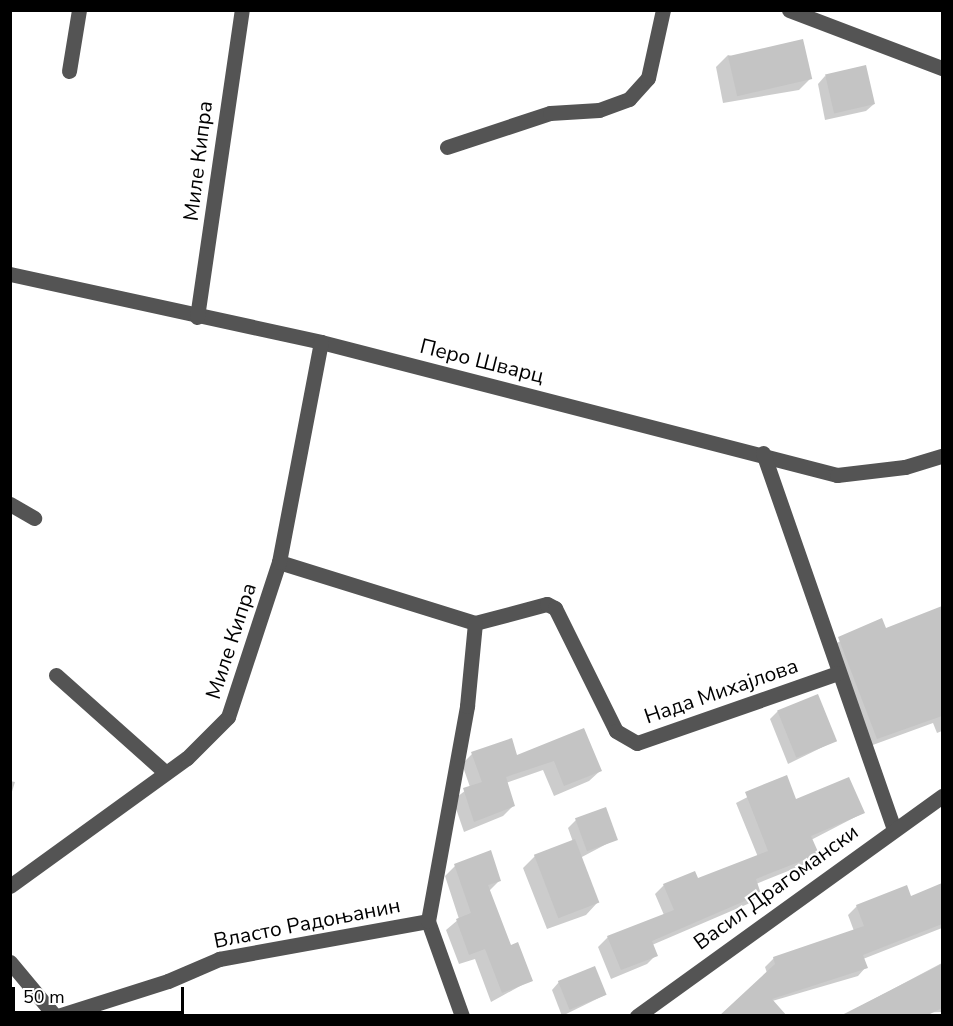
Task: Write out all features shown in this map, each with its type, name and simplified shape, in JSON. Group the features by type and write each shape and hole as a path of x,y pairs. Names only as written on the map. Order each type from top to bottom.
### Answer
{"street":[{"path":"69,70 79,10"},
{"name":"Миле Кипра","path":"197,317 242,10"},
{"path":"447,147 550,113 599,110 629,99 648,78 663,10"},
{"path":"789,10 942,68"},
{"name":"Перо Шварц","path":"10,274 197,317 321,342 762,453 837,475 942,456"},
{"name":"Миле Кипра","path":"10,886 166,773 228,717 279,562 321,342"},
{"path":"762,453 893,827"},
{"path":"10,504 34,518"},
{"path":"279,562 475,623"},
{"name":"Нада Михајлова","path":"475,623 538,603 555,608 616,731 638,743 838,673"},
{"name":"Власто Радоњанин","path":"462,1016 428,921 467,706 475,623"},
{"path":"56,675 166,773"},
{"name":"Васил Драгомански","path":"637,1016 893,827 942,796"},
{"name":"Власто Радоњанин","path":"56,1016 168,981 219,958 428,921"},
{"path":"10,962 56,1016"}],"building":[{"path":"803,39 812,79 737,96 728,56"},
{"path":"866,65 875,104 834,113 825,74"},
{"path":"942,606 942,716 877,739 838,637 882,618 886,628"},
{"path":"818,694 837,741 796,758 777,710"},
{"path":"584,728 602,771 564,786 554,761 506,777 515,806 474,822 463,788 482,782 471,752 512,738 517,755"},
{"path":"787,775 796,799 849,777 865,813 811,836 819,854 756,879 761,894 652,941 658,956 621,970 607,936 674,910 663,884 695,871 698,878 768,851 745,792"},
{"path":"606,807 618,840 587,851 575,818"},
{"path":"575,839 599,902 558,918 534,855"},
{"path":"491,850 501,881 488,885 511,945 518,942 533,981 502,993 485,949 469,955 456,919 471,913 454,864"},
{"path":"942,883 942,924 863,955 868,968 772,999 787,1016 719,1016 775,964 773,957 864,926 856,905 907,885 911,896"},
{"path":"942,964 942,1008 926,1016 840,1016"},
{"path":"595,966 607,995 570,1010 558,981"}]}
